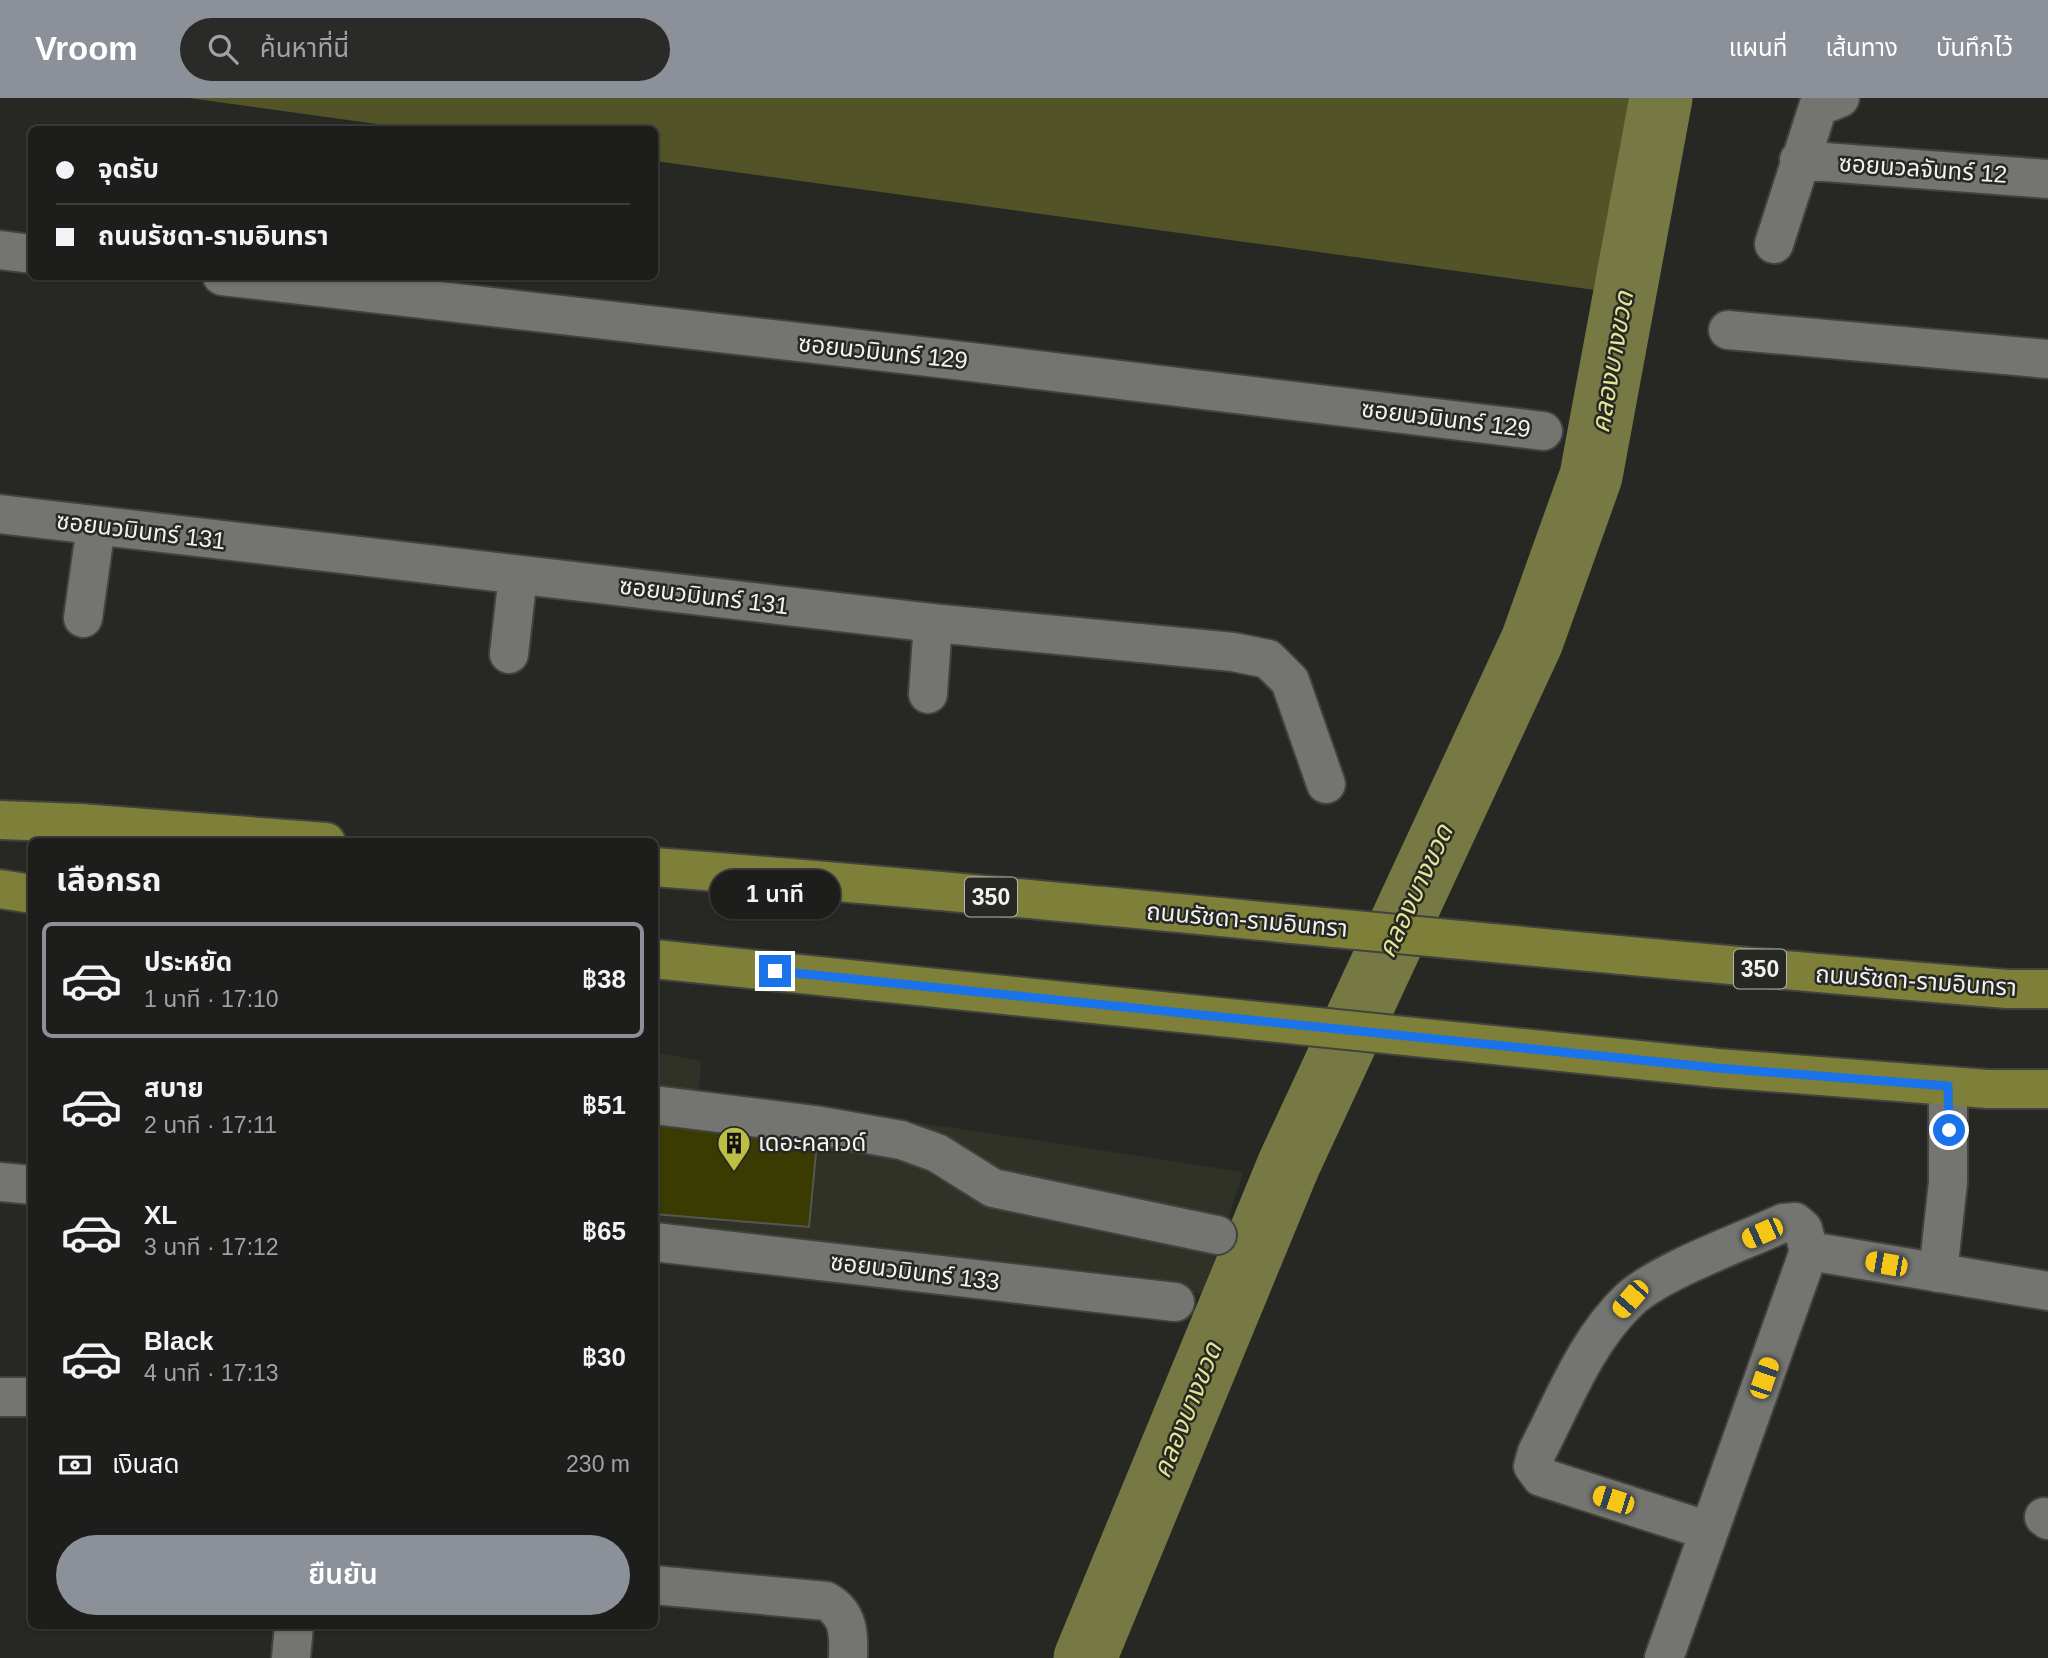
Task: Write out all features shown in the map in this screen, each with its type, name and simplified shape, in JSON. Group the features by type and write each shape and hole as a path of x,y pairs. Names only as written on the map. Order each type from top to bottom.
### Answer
{"main road":[{"path":"0,811 80,823"},
{"path":"0,820 80,823 274,838"},
{"name":"ถนนรัชดา-รามอินทรา","path":"658,867 1472,940 1751,969 2007,989 2048,989"},
{"path":"0,889 28,893"},
{"path":"0,907 28,907"},
{"path":"658,963 1425,1037 1717,1068 1948,1086 2048,1089"}],"street":[{"path":"1774,244 1799,160 1825,101"},
{"name":"ซอยนวลจันทร์ 12","path":"1799,160 2048,179"},
{"path":"0,250 28,254"},
{"name":"ซอยนวมินทร์ 129","path":"257,280 1543,431"},
{"path":"1728,330 2048,359"},
{"name":"ซอยนวมินทร์ 131","path":"0,514 933,622 1233,652 1268,659 1290,681 1326,784"},
{"path":"83,618 96,526"},
{"path":"509,654 518,575"},
{"path":"928,694 933,622"},
{"path":"1938,1273 1948,1182 1948,1086"},
{"path":"658,1105 815,1125 901,1140 937,1153 993,1188 1217,1235"},
{"path":"0,1182 28,1185"},
{"path":"1664,1658 1809,1251 1803,1229 1795,1222 1783,1223 1655,1282 1630,1299 1596,1339 1537,1452 1533,1466 1541,1477 1709,1531"},
{"name":"ซอยนวมินทร์ 133","path":"658,1242 1175,1302"},
{"path":"1809,1251 2048,1291"},
{"path":"0,1397 28,1397"},
{"path":"658,1585 826,1601 838,1608 845,1620 848,1658"},
{"path":"291,1658 294,1629"}],"shaded area":[{"path":"658,1053 701,1061 699,1089 1243,1172 1204,1294 658,1236"}],"green space":[{"path":"189,98 1632,98 1610,292 658,161 658,126 391,126"}],"building":[{"name":"เดอะคลาวด์","path":"658,1118 818,1132 809,1227 658,1214"}],"waterway":[{"name":"คลองบางขวด","path":"1085,1658 1289,1164 1532,641 1591,476 1661,98"}],"place":[{"name":"เดอะคลาวด์","path":"734,1173"}],"route":[{"path":"775,971 1717,1068 1948,1086 1949,1130"}]}
